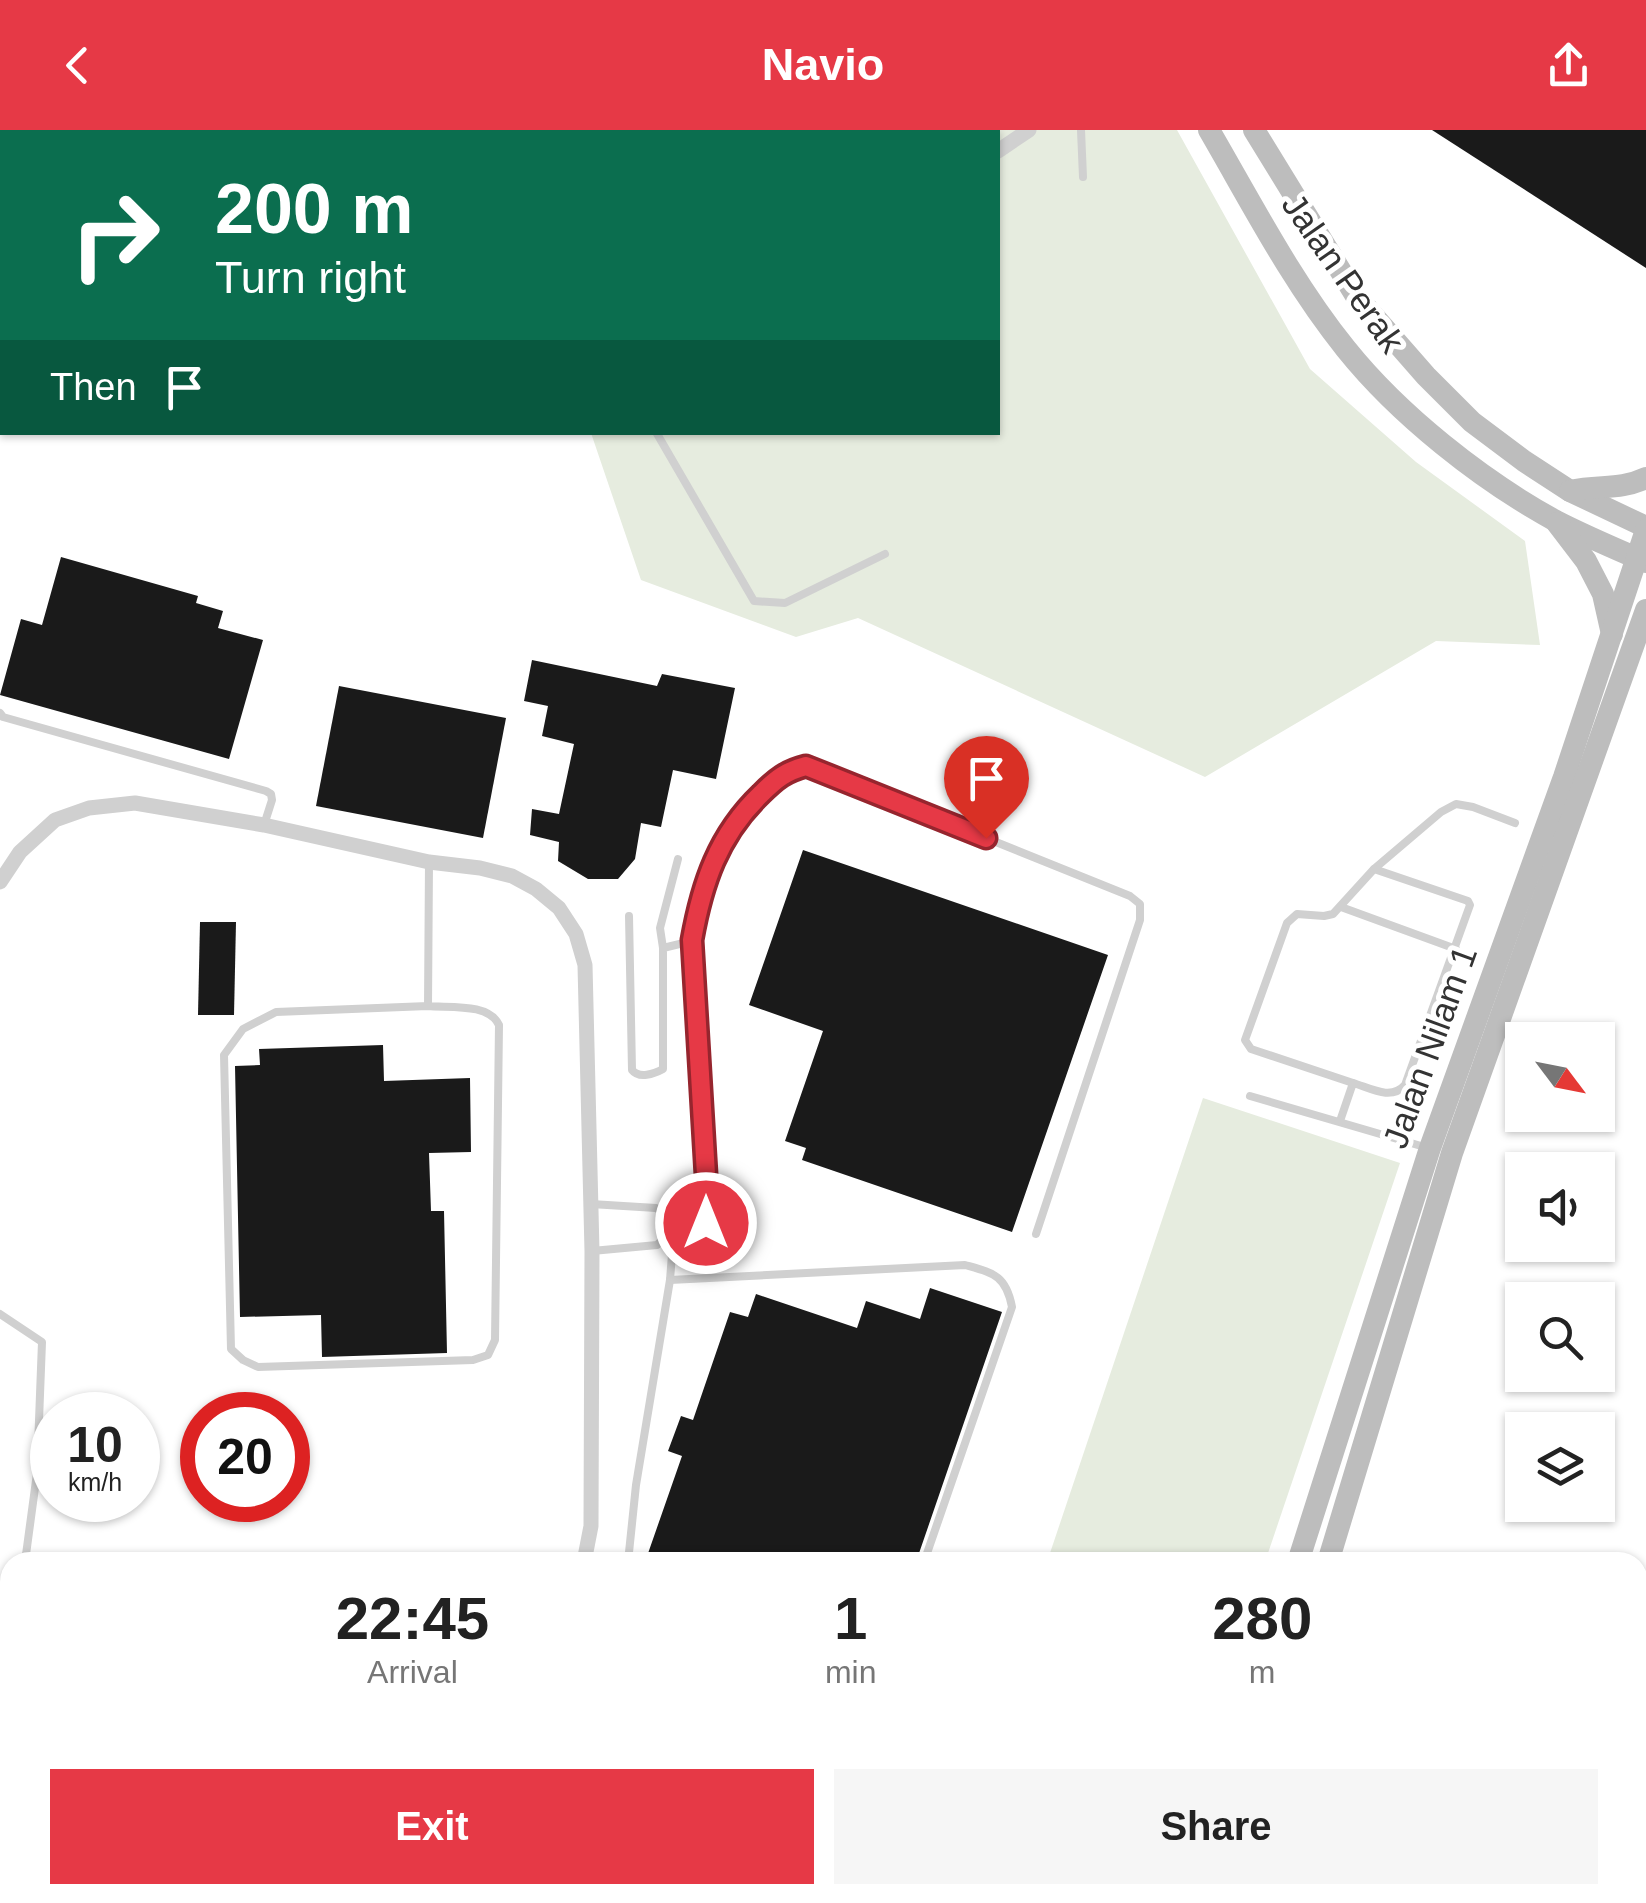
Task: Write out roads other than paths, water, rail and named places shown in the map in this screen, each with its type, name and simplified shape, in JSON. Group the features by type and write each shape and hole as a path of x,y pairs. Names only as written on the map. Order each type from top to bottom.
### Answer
{"main road":[{"name":"Jalan Perak","path":"1209,130 1284,260 1346,349 1391,397 1452,452 1556,521 1641,560"},
{"name":"Jalan Perak","path":"1254,130 1356,296 1426,376 1472,422 1524,461 1570,491 1646,529"},
{"path":"1570,491 1626,488 1646,478"},
{"path":"1556,521 1586,561 1603,594 1612,634"},
{"name":"Jalan Nilam 1","path":"1301,1552 1441,1151 1612,634 1641,560 1646,529"},
{"name":"Jalan Nilam 1","path":"1331,1552 1441,1151 1638,648 1646,610"}],"street":[{"path":"1000,150 1029,130"},
{"path":"0,882 20,852 55,820 90,808 135,803 264,825 429,862 480,868 512,876 536,888 559,908 576,934 586,965 592,1251 590,1526 586,1552"}],"lane":[{"path":"1080,130 1083,177"},
{"path":"658,435 754,601 786,603 885,554"},
{"path":"0,713 266,791 272,800 264,825"},
{"path":"592,1251 657,1246 674,1229 697,1230 706,1223 692,940 697,913 724,838 746,808 787,770 806,766 1130,896 1140,904 1140,920 1036,1234"},
{"path":"1374,868 1468,901 1470,906 1405,1085 1390,1094 1251,1049 1245,1040 1288,923 1297,914 1332,914 1374,868 1456,804 1515,822"},
{"path":"629,916 632,1070 639,1076 658,1072 664,1065 664,948 660,928 678,859"},
{"path":"428,1006 429,862"},
{"path":"1341,906 1456,948"},
{"path":"664,948 692,940"},
{"path":"428,1006 484,1011 495,1016 499,1025 495,1340 488,1355 473,1360 258,1367 242,1360 231,1349 224,1055 243,1029 276,1012 428,1006"},
{"path":"1340,1121 1352,1083"},
{"path":"1250,1096 1441,1151"},
{"path":"591,1204 656,1208 674,1229 670,1280 636,1485 629,1552"},
{"path":"670,1280 965,1265 992,1273 1009,1288 1012,1306 927,1552"},
{"path":"0,1314 42,1342 37,1473 25,1552"}]}
